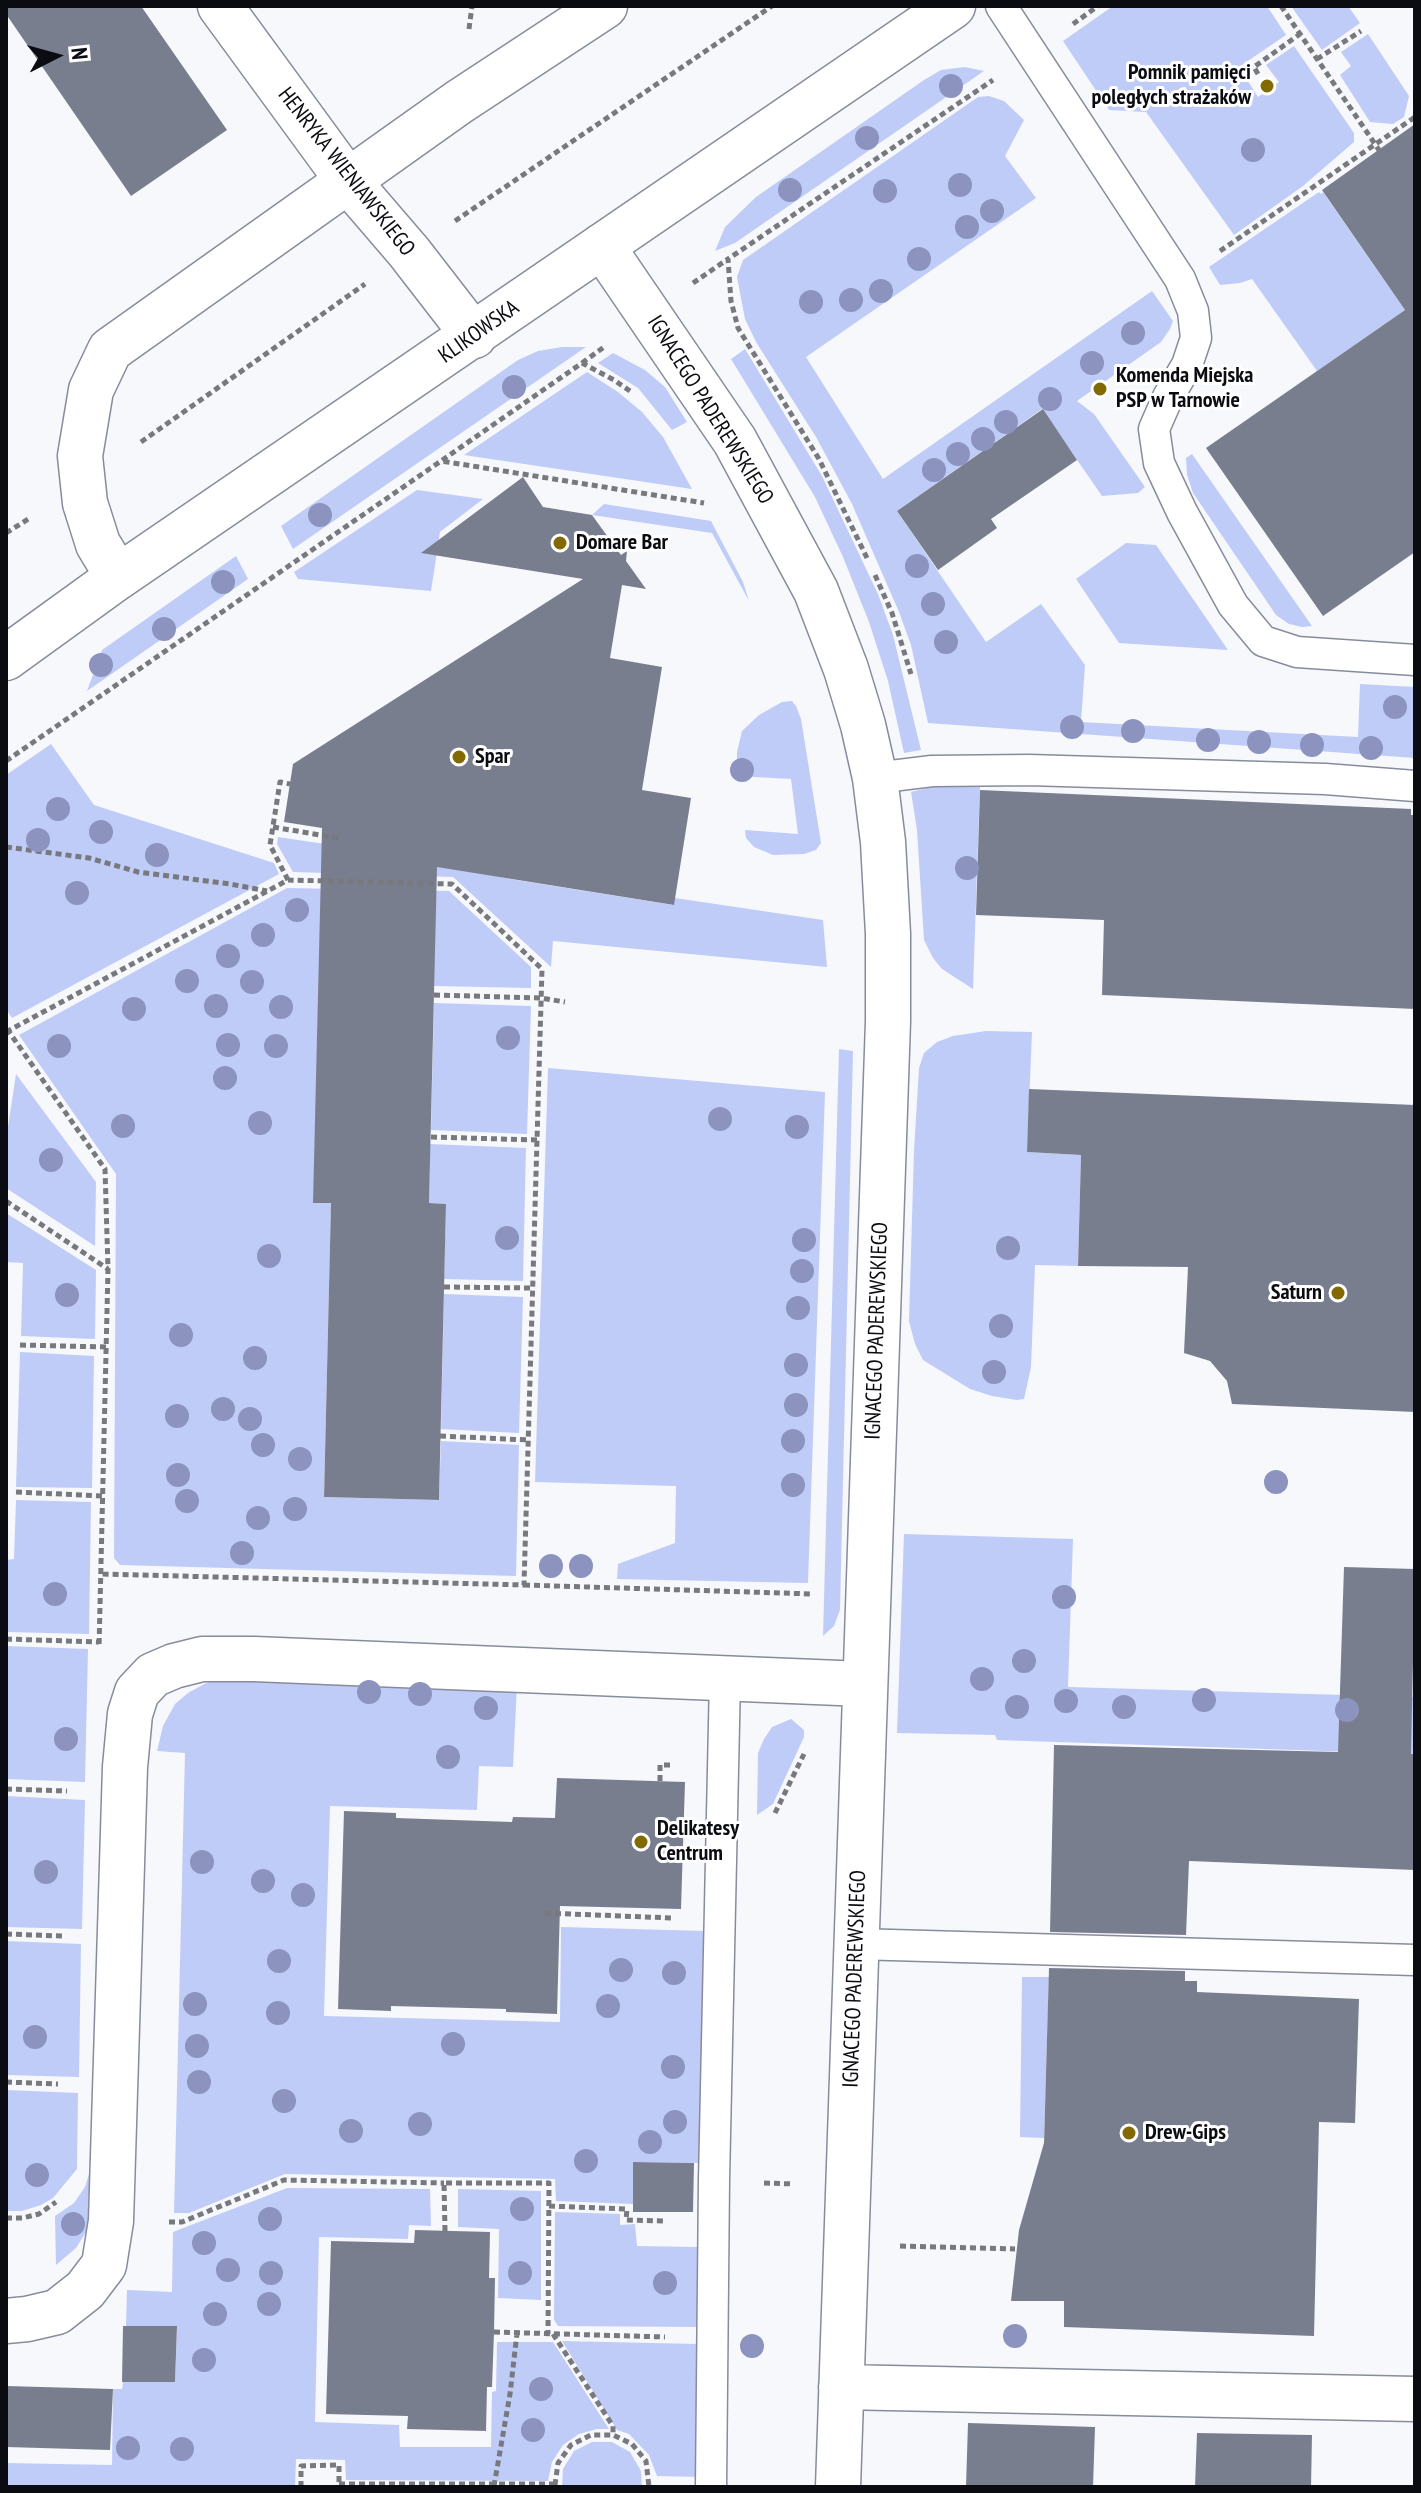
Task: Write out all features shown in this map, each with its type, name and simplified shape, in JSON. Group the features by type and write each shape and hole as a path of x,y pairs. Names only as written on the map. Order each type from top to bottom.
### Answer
{"street":[{"name":"HENRYKA WIENIAWSKIEGO","path":"220,6 348,181 409,252 474,336"},
{"path":"118,577 98,544 85,503 80,456 91,390 110,350 459,102 605,6"},
{"name":"KLIKOWSKA","path":"6,658 118,577 953,6"},
{"name":"IGNACEGO PADEREWSKIEGO","path":"602,246 735,441 816,591 846,669 863,725 875,778 883,842 888,934 888,1021 838,2487"},
{"path":"6,2321 57,2312 85,2290 104,2265 111,2221 125,1767 130,1714 137,1692 153,1675 202,1659 254,1659 864,1684"},
{"path":"841,2387 1415,2399"}],"lane":[{"path":"1001,6 1180,279 1193,311 1196,338 1187,365 1154,429 1155,440 1159,463 1182,512 1233,605 1263,641 1297,652 1415,660"},
{"path":"875,778 932,771 1029,770 1325,779 1415,786"},
{"path":"711,2487 725,1678"},
{"path":"856,1944 1415,1960"}],"path":[{"path":"1281,6 1377,147"},
{"path":"1317,59 1361,31"},
{"path":"1258,74 1254,67 1300,34"},
{"path":"868,560 819,459 738,328 731,301 728,259 1032,54"},
{"path":"1180,279 1377,147 1415,117"},
{"path":"6,761 582,363 639,398"},
{"path":"441,461 709,504 701,492"},
{"path":"874,573 892,613 911,675"},
{"path":"288,880 270,845 280,782 290,784"},
{"path":"273,827 338,838"},
{"path":"6,847 89,858 138,872 268,891"},
{"path":"99,1657 108,1269 105,1169 7,1030 288,880 452,884 542,969 524,1585"},
{"path":"434,995 541,998 565,1002"},
{"path":"431,1137 537,1140"},
{"path":"6,1201 108,1269"},
{"path":"444,1287 532,1288"},
{"path":"20,1345 107,1347"},
{"path":"440,1436 529,1440"},
{"path":"16,1492 103,1496"},
{"path":"101,1574 817,1594"},
{"path":"6,1639 99,1642"},
{"path":"770,1822 810,1743 813,1682"},
{"path":"6,1789 81,1792"},
{"path":"545,1913 719,1919"},
{"path":"6,1934 63,1936"},
{"path":"6,2082 60,2084"},
{"path":"111,2221 182,2222 284,2180 549,2183 550,2334 613,2426 613,2435"},
{"path":"444,2183 445,2231"},
{"path":"549,2206 627,2209 626,2220 714,2222"},
{"path":"847,2243 1015,2249"},
{"path":"494,2332 712,2339"},
{"path":"494,2486 517,2333"},
{"path":"301,2487 301,2466 339,2465 339,2486 555,2486 558,2463 571,2445 591,2435 613,2435 632,2444 646,2461 649,2487"}],"shaded area":[{"path":"1113,6 1267,6 1286,35 1239,67 1258,97 1279,82 1266,65 1294,46 1354,133 1354,142 1303,186 1234,235 1146,112 1109,110 1063,41"},
{"path":"1291,6 1348,6 1360,23 1322,50"},
{"path":"1368,34 1409,96 1404,117 1393,124 1370,122 1340,75 1351,66 1341,52"},
{"path":"965,67 984,71 735,243 715,251 725,227 756,197 924,80 941,70"},
{"path":"989,96 1004,101 1024,120 1005,156 1036,198 806,357 883,479 1152,291 1173,321 1170,329 1161,342 1077,401 1094,414 1145,487 1138,493 1102,496 1042,409 897,511 986,642 1041,604 1085,665 1081,722 1358,737 1360,684 1415,687 1415,758 928,723 911,645 899,612 852,504 816,437 756,342 745,319 737,277 743,260 978,97"},
{"path":"1323,192 1405,310 1317,371 1252,279 1220,285 1209,267"},
{"path":"586,347 293,549 281,526 518,360 538,351"},
{"path":"745,349 822,476 878,594 893,635 921,750 904,753 888,681 843,557 815,497 731,359"},
{"path":"613,353 645,370 665,387 687,422 672,430 638,388 598,363"},
{"path":"587,372 642,412 663,437 692,489 464,455"},
{"path":"1192,454 1312,626 1289,624 1276,615 1193,493 1186,458"},
{"path":"417,490 483,499 440,532 431,591 298,579 294,572"},
{"path":"604,504 711,521 743,582 749,601 712,533 592,515"},
{"path":"1126,543 1156,545 1228,650 1119,643 1076,579"},
{"path":"236,556 248,579 87,691 102,650"},
{"path":"792,701 801,719 821,843 816,850 804,854 773,855 754,847 746,838 745,830 798,834 791,779 737,776 737,752 742,731 759,715 782,702"},
{"path":"51,744 94,805 274,863 279,874 12,1018 6,1009 6,775"},
{"path":"943,784 980,785 973,989 942,969 924,940 917,830 911,792"},
{"path":"278,837 673,905 675,898 823,920 827,967 553,941 551,967 453,877 293,872 277,844"},
{"path":"287,888 449,891 531,967 531,988 434,986 314,1203 331,1203 324,1497 439,1500 441,1441 519,1445 516,1576 120,1565 114,1558 116,1174 19,1035"},
{"path":"434,1003 531,1006 527,1134 431,1130"},
{"path":"986,1031 1032,1032 1027,1152 1081,1155 1078,1266 1035,1265 1031,1367 1024,1399 1017,1400 970,1389 923,1360 909,1321 919,1068 924,1053 937,1042"},
{"path":"839,1049 853,1051 840,1610 834,1626 823,1636"},
{"path":"548,1068 825,1092 808,1583 617,1579 618,1564 675,1543 676,1486 535,1482"},
{"path":"16,1074 96,1182 95,1246 6,1188 6,1140"},
{"path":"430,1144 526,1148 523,1281 444,1279 446,1204 429,1203"},
{"path":"6,1213 96,1270 95,1339 21,1336 23,1263 6,1262"},
{"path":"444,1294 523,1297 519,1433 441,1429"},
{"path":"20,1352 94,1356 92,1488 16,1487"},
{"path":"16,1500 91,1502 89,1634 6,1632 6,1560 14,1559"},
{"path":"904,1534 1073,1539 1068,1687 1415,1697 1415,1754 997,1740 995,1735 897,1733"},
{"path":"6,1646 88,1649 85,1782 6,1779"},
{"path":"222,1679 517,1684 513,1767 479,1766 477,1810 330,1806 324,2016 560,2022 561,1927 705,1931 702,2163 633,2162 633,2204 556,2201 555,2179 285,2174 189,2213 174,2213 185,1753 157,1751 163,1726 175,1704 206,1683"},
{"path":"791,1719 804,1730 804,1737 773,1804 757,1815 758,1753 772,1727"},
{"path":"6,1796 85,1800 82,1929 6,1927"},
{"path":"6,1941 81,1944 79,2077 6,2075"},
{"path":"1022,1977 1049,1977 1044,2138 1020,2137"},
{"path":"6,2090 78,2093 77,2169 53,2198 22,2211 6,2211"},
{"path":"93,2161 93,2212 86,2232 76,2248 56,2265 55,2216 74,2203 85,2187"},
{"path":"287,2188 430,2189 431,2226 409,2225 408,2239 319,2237 315,2422 399,2425 400,2447 491,2447 497,2342 553,2342 609,2429 579,2434 563,2445 552,2462 548,2481 346,2480 345,2460 296,2459 295,2487 6,2487 6,2463 112,2465 113,2389 122,2389 123,2382 175,2382 177,2327 126,2326 127,2290 172,2292 173,2232"},
{"path":"458,2189 541,2191 541,2300 498,2298 499,2229 458,2227"},
{"path":"555,2212 620,2214 620,2225 635,2224 637,2246 697,2247 697,2327 558,2326 554,2320"},
{"path":"562,2341 698,2344 699,2477 657,2476 649,2455 629,2434 617,2430"},
{"path":"592,2442 612,2442 630,2452 641,2471 642,2487 562,2487 563,2469 574,2451"}],"building":[{"path":"6,6 141,6 227,130 131,196 6,14"},
{"path":"1415,124 1415,552 1323,616 1206,448 1405,310 1322,190"},
{"path":"1043,409 1077,460 991,519 997,528 938,570 897,511"},
{"path":"523,477 543,507 592,515 621,555 627,551 626,561 646,589 622,585 610,658 662,667 642,790 691,798 674,905 437,867 429,1203 446,1204 439,1500 324,1497 331,1203 313,1203 322,828 284,822 293,764 583,579 421,553"},
{"path":"980,790 1411,809 1411,815 1415,815 1415,1009 1102,995 1104,920 976,915"},
{"path":"1029,1089 1415,1105 1415,1412 1232,1404 1227,1381 1210,1361 1184,1353 1188,1267 1078,1266 1081,1155 1027,1152"},
{"path":"1344,1567 1415,1569 1411,1754 1415,1754 1415,1870 1189,1861 1186,1935 1050,1932 1054,1745 1338,1752"},
{"path":"557,1778 685,1782 681,1909 560,1906 557,2014 506,2012 506,2009 391,2006 391,2011 338,2009 344,1811 396,1813 396,1818 512,1822 513,1817 555,1818"},
{"path":"1049,1968 1185,1971 1185,1981 1197,1981 1197,1992 1359,1999 1355,2123 1319,2122 1314,2336 1064,2327 1064,2301 1011,2301 1019,2230 1044,2143"},
{"path":"633,2162 694,2163 693,2212 633,2212"},
{"path":"415,2230 490,2232 489,2278 495,2278 494,2332 492,2387 487,2387 486,2431 407,2429 408,2416 326,2414 331,2241 414,2243"},
{"path":"123,2326 177,2326 175,2382 122,2382"},
{"path":"6,2386 113,2389 110,2450 6,2447"},
{"path":"968,2423 1095,2427 1093,2487 966,2487"},
{"path":"1197,2433 1312,2435 1311,2487 1195,2487"}],"place":[{"name":"Pomnik pamięci poległych strażaków","path":"1267,86"},
{"name":"Komenda Miejska PSP w Tarnowie","path":"1100,389"},
{"name":"Domare Bar","path":"560,543"},
{"name":"Spar","path":"459,757"},
{"name":"Saturn","path":"1338,1293"},
{"name":"Delikatesy Centrum","path":"641,1842"},
{"name":"Drew-Gips","path":"1129,2133"}]}
